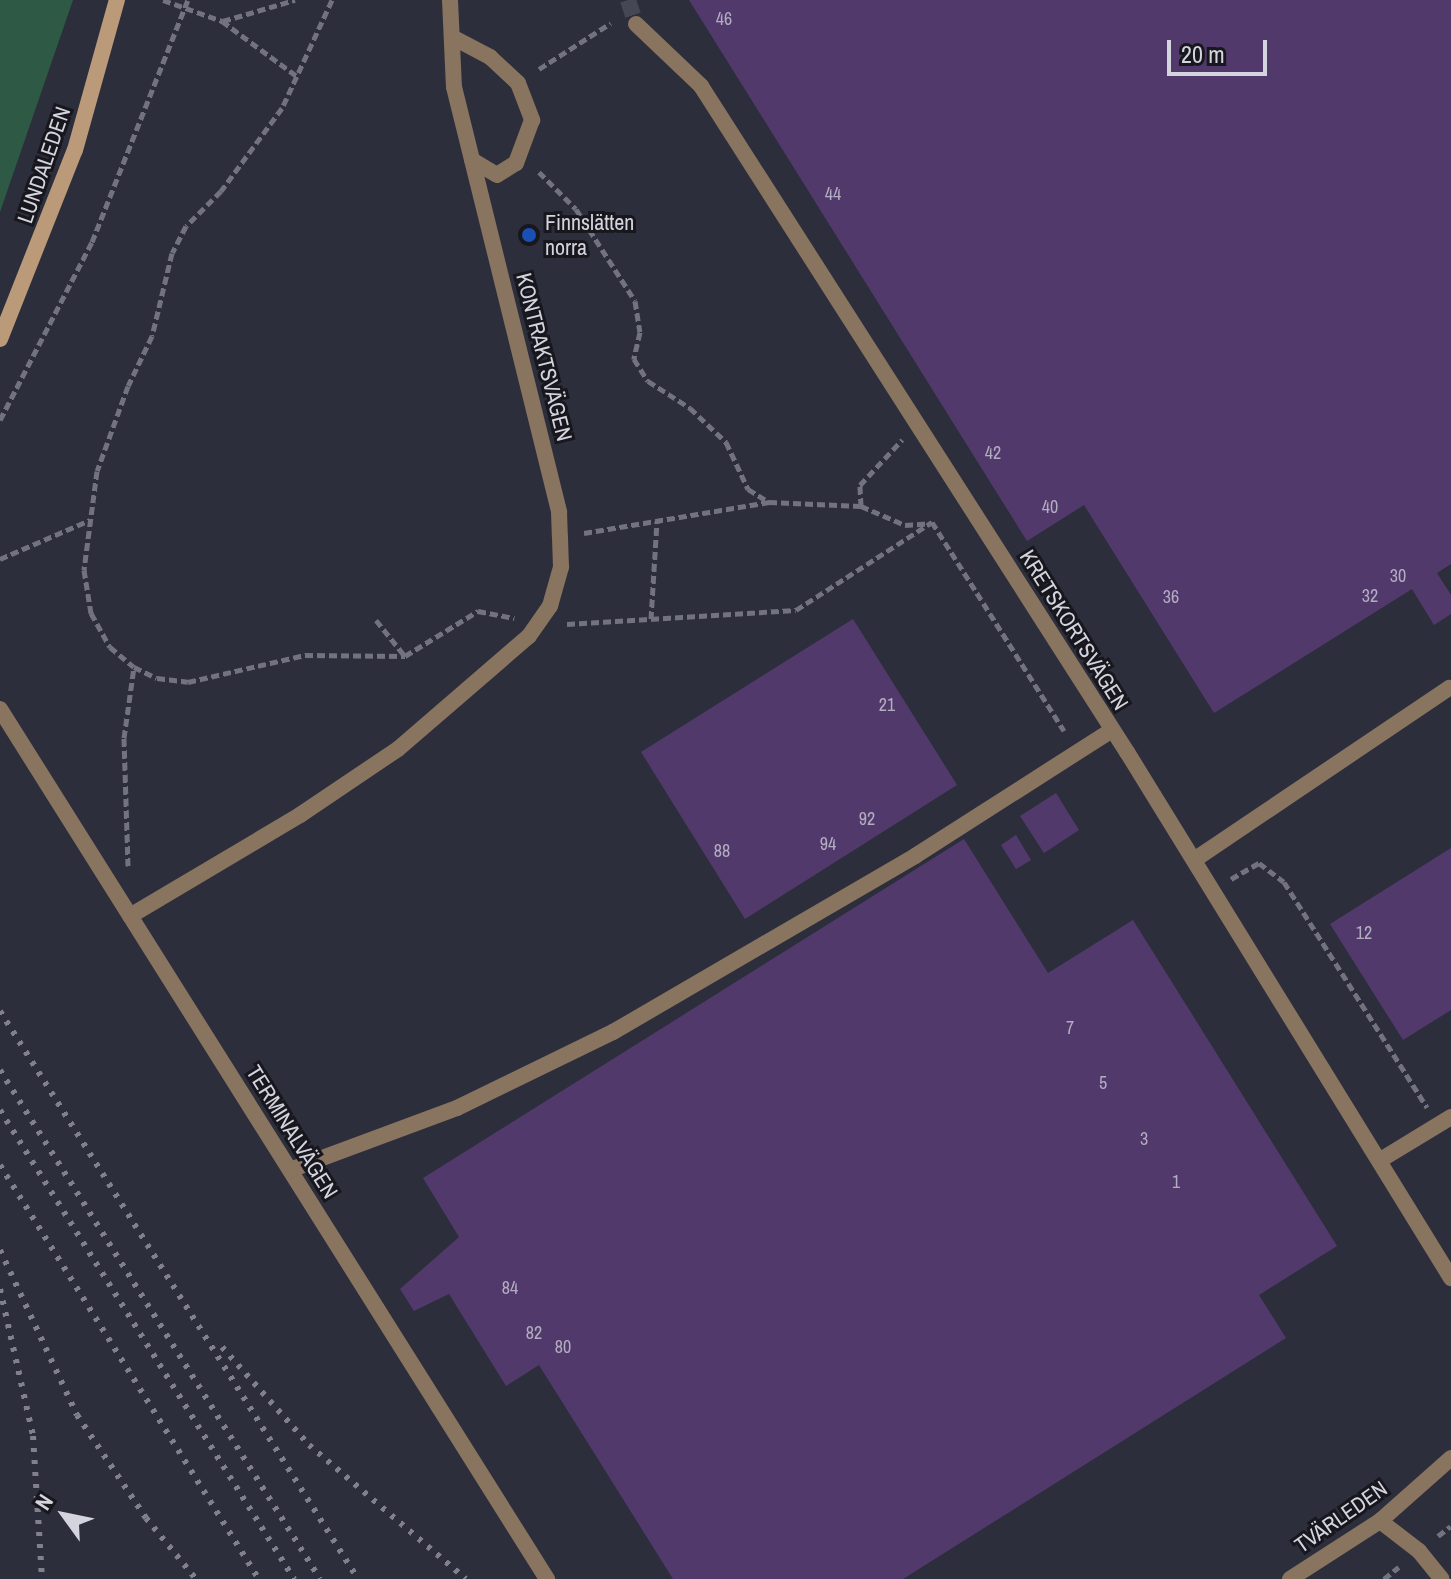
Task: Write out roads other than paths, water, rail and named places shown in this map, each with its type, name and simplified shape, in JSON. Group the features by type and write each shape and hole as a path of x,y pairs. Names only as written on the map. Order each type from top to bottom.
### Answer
{"main road":[{"name":"LUNDALEDEN","path":"0,339 75,150 117,0"}],"street":[{"name":"KONTRAKTSVÄGEN","path":"130,916 300,815 398,749 533,631 550,606 561,567 559,512 454,87 450,0"},
{"name":"KRETSKORTSVÄGEN","path":"628,21 701,86 1213,890 1382,1159 1451,1278"},
{"path":"454,38 490,57 518,83 532,120 521,153 497,175 472,160"},
{"path":"1194,860 1449,688"},
{"name":"TERMINALVÄGEN","path":"0,709 547,1579"},
{"path":"290,1170 457,1108 613,1032 728,969 1112,730"},
{"path":"1382,1159 1445,1121"},
{"name":"TVÄRLEDEN","path":"1290,1579 1380,1521 1451,1458"},
{"path":"1380,1521 1419,1551 1442,1579"}],"tunnel":[{"path":"628,0 636,24"}],"railway":[{"path":"0,1011 358,1579"},
{"path":"0,1070 320,1579"},
{"path":"0,1110 294,1579"},
{"path":"0,1165 259,1579"},
{"path":"0,1250 77,1415 146,1518 196,1579"},
{"path":"0,1289 33,1436 42,1579"},
{"path":"222,1347 309,1445 466,1579"}],"place":[{"name":"Finnslätten norra","path":"529,235"}]}
